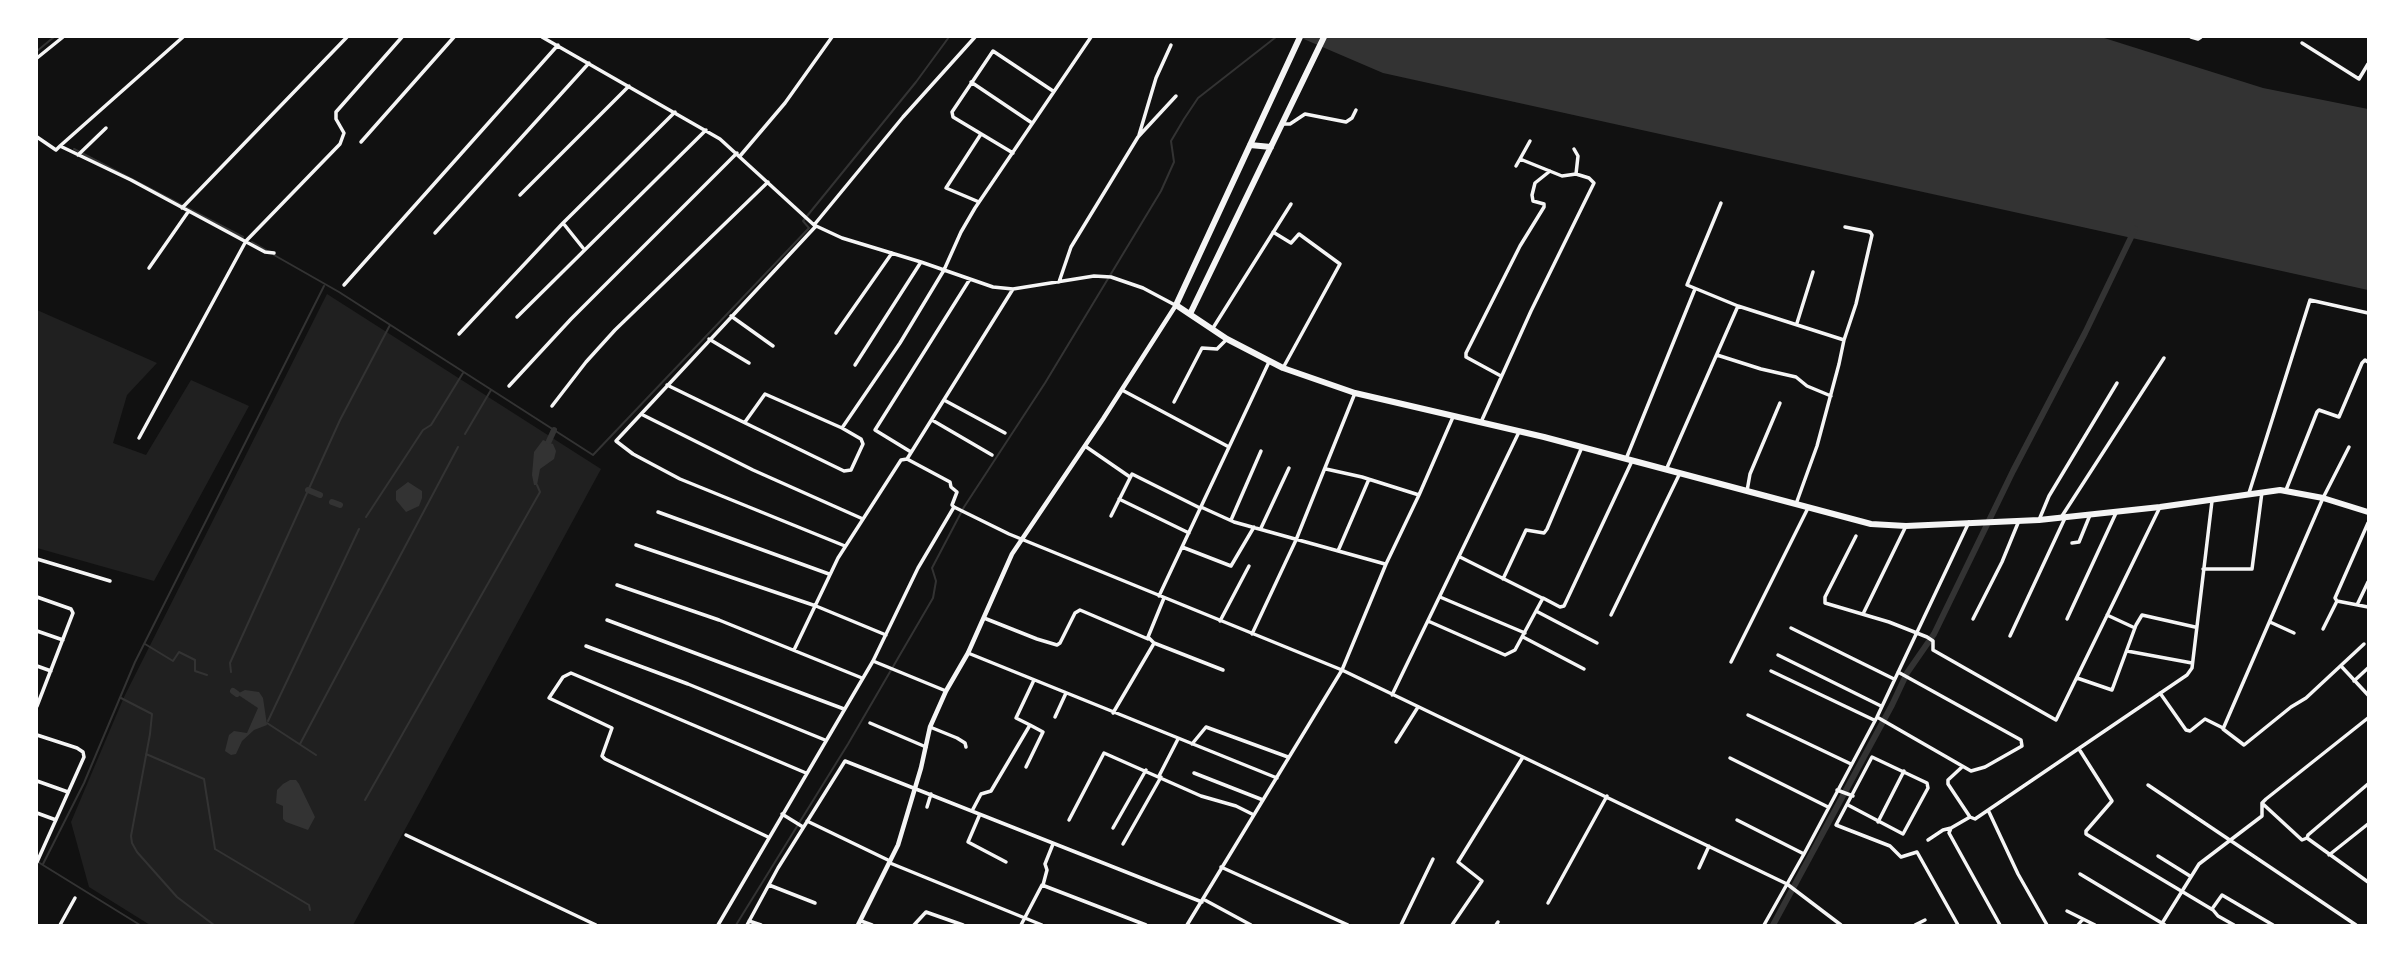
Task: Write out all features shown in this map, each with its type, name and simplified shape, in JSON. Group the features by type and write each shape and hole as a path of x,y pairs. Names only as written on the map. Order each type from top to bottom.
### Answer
{"highway":[{"path":"1300,37 1176,305 1227,340 1283,368 1354,393 1582,447 1871,524 1906,526 2039,520 2286,490 2368,512"},
{"path":"1190,314 1324,37"},
{"path":"1250,145 1271,147"}],"street":[{"path":"37,58 63,37"},
{"path":"37,136 56,150 183,37"},
{"path":"184,206 347,37"},
{"path":"139,438 246,242 340,144 344,130 336,119 336,112 402,37"},
{"path":"361,142 454,37"},
{"path":"542,37 706,130 739,154 815,225 852,242 993,287 1013,289 1094,276 1111,277 1143,288 1176,305 1007,563 968,653 946,691 930,727 915,787 890,862 859,923 872,925"},
{"path":"509,386 571,319 739,154 785,103 832,37"},
{"path":"845,546 690,484 648,463 617,442 617,438 815,225 876,149 975,37"},
{"path":"842,428 944,270 961,232 979,202 1091,37"},
{"path":"2191,37 2201,37"},
{"path":"2302,43 2359,79 2368,64"},
{"path":"344,285 558,45"},
{"path":"1138,137 1152,89 1171,45"},
{"path":"1013,153 951,114 971,82 993,51 1053,91"},
{"path":"435,233 589,63"},
{"path":"971,82 1032,123"},
{"path":"520,195 629,86"},
{"path":"1059,282 1071,247 1138,137 1175,96"},
{"path":"1283,124 1290,124 1305,114 1346,122 1356,110"},
{"path":"459,334 563,223 675,112"},
{"path":"78,155 107,128"},
{"path":"517,317 706,130"},
{"path":"979,202 946,188 981,134"},
{"path":"1516,166 1530,141"},
{"path":"60,146 184,206 188,211 267,253 274,253"},
{"path":"1574,149 1578,156 1576,174"},
{"path":"1481,422 1594,183 1589,178 1576,174 1568,177 1520,159"},
{"path":"1501,376 1466,356 1466,353 1544,205 1532,199 1533,188 1550,171"},
{"path":"552,406 615,330 768,182"},
{"path":"1684,290 1721,203"},
{"path":"1212,330 1291,204"},
{"path":"149,268 188,211"},
{"path":"563,223 584,249"},
{"path":"1796,503 1812,462 1831,396 1872,235 1870,232 1845,227"},
{"path":"1273,232 1292,243 1299,234 1339,264 1283,368"},
{"path":"836,334 892,253"},
{"path":"855,365 921,262"},
{"path":"1797,323 1813,272"},
{"path":"911,452 875,430 970,279"},
{"path":"1687,285 1738,306 1844,340"},
{"path":"907,459 1013,289"},
{"path":"1460,557 1560,607 1564,606 1629,460 1695,289"},
{"path":"2249,493 2310,300 2368,313"},
{"path":"1666,470 1738,306"},
{"path":"731,316 774,345"},
{"path":"709,339 749,363"},
{"path":"1174,402 1202,348 1217,349 1227,340"},
{"path":"1717,355 1796,377 1807,386 1831,396"},
{"path":"2010,636 2063,516 2164,358"},
{"path":"1148,639 1182,547 1270,360"},
{"path":"2286,490 2317,412 2319,410 2339,417 2367,361"},
{"path":"2039,520 2049,496 2117,383"},
{"path":"667,385 848,471 863,442 842,428 765,394 745,422"},
{"path":"1122,390 1229,447"},
{"path":"1252,634 1296,540 1354,393"},
{"path":"944,400 1004,433"},
{"path":"1747,491 1750,474 1780,403"},
{"path":"640,413 753,470 863,519"},
{"path":"1187,925 1342,670 1386,564 1454,415"},
{"path":"932,420 992,455"},
{"path":"1392,695 1519,432"},
{"path":"1086,446 1130,477"},
{"path":"1503,579 1526,530 1544,533 1548,529 1582,447"},
{"path":"2223,728 2323,498 2349,447"},
{"path":"1231,520 1261,452"},
{"path":"794,650 845,546 901,460 907,459 950,482 957,492 952,505 967,515 1342,670 1788,885 1841,925"},
{"path":"1261,528 1289,468"},
{"path":"1326,469 1419,495"},
{"path":"1611,614 1680,473"},
{"path":"1111,516 1132,474 1231,520 1386,564"},
{"path":"1339,551 1368,479"},
{"path":"2203,569 2252,569 2262,491"},
{"path":"1119,499 1189,533"},
{"path":"1928,840 1970,817 1979,818 1989,812 2191,671 2212,499"},
{"path":"1856,536 1824,601 1829,605 1927,637 1932,640 1933,649 2054,720 2061,715 2160,507"},
{"path":"1731,662 1808,508"},
{"path":"718,925 873,660 918,568 956,509"},
{"path":"2067,619 2117,511"},
{"path":"658,512 829,574"},
{"path":"2073,543 2079,542 2090,514"},
{"path":"1973,619 2002,562 2018,521"},
{"path":"1763,925 1788,885 1877,718 1916,632 1973,522"},
{"path":"2323,629 2368,523"},
{"path":"1863,614 1906,526"},
{"path":"1182,547 1231,566 1254,527"},
{"path":"636,545 816,606 886,635"},
{"path":"37,559 110,581"},
{"path":"1220,621 1249,566"},
{"path":"2357,605 2368,582"},
{"path":"617,585 719,620 862,678"},
{"path":"37,597 71,609 73,613 37,703"},
{"path":"1440,597 1524,635 1584,669"},
{"path":"1428,621 1505,655 1515,650 1543,598"},
{"path":"2337,601 2368,607"},
{"path":"984,618 1057,645 1075,612 1080,610 1223,670"},
{"path":"1536,611 1597,643"},
{"path":"2107,615 2135,628"},
{"path":"2077,678 2112,691 2142,615 2196,627"},
{"path":"607,620 844,709"},
{"path":"2270,622 2294,633"},
{"path":"1791,628 1894,679"},
{"path":"37,631 63,640"},
{"path":"1113,713 1154,643"},
{"path":"2160,694 2186,730 2190,731 2205,719 2223,728 2242,745 2291,706 2302,702 2364,644"},
{"path":"586,646 825,740"},
{"path":"2127,651 2192,663"},
{"path":"968,653 1277,778"},
{"path":"1778,655 1881,706"},
{"path":"873,660 946,691"},
{"path":"37,666 51,671"},
{"path":"2341,666 2368,695"},
{"path":"2354,681 2368,668"},
{"path":"1770,671 1886,721 1970,771 1985,767 2022,746 2022,743 1899,673"},
{"path":"769,838 602,758 612,728 549,698 566,674 571,673 806,773"},
{"path":"1026,767 1043,732 1016,718 1034,680"},
{"path":"1055,717 1066,693"},
{"path":"1396,743 1418,707"},
{"path":"1748,715 1851,764"},
{"path":"2262,803 2368,718"},
{"path":"870,723 926,747"},
{"path":"972,811 981,794 991,791 1030,725"},
{"path":"930,727 957,738 965,743 966,747"},
{"path":"1192,744 1206,727 1289,757"},
{"path":"37,735 83,752 84,757 37,862"},
{"path":"1123,844 1178,739"},
{"path":"2080,750 2112,801 2086,834 2212,909 2219,917 2234,925"},
{"path":"1069,820 1104,753 1201,796 1254,815"},
{"path":"1452,925 1482,881 1458,862 1523,757"},
{"path":"1730,758 1828,807"},
{"path":"1848,805 1900,834 1906,831 1928,785 1904,771 1870,758 1848,805 1836,823 1889,846 1901,857 1917,852 1958,925"},
{"path":"761,925 748,923 801,826 807,821 845,761 1202,901 1251,925"},
{"path":"1962,767 1948,780 1948,784 1970,817"},
{"path":"1113,828 1146,770"},
{"path":"1878,822 1904,771"},
{"path":"1194,773 1263,800"},
{"path":"37,781 69,792"},
{"path":"2308,838 2308,835 2368,784"},
{"path":"2148,785 2356,925"},
{"path":"1838,790 1851,796"},
{"path":"927,807 931,794"},
{"path":"1548,903 1606,796"},
{"path":"2262,803 2302,839 2308,838 2367,880"},
{"path":"2080,874 2162,925 2199,864 2264,814 2262,803"},
{"path":"1989,812 2018,874 2047,925"},
{"path":"37,813 56,820"},
{"path":"782,814 801,826"},
{"path":"980,814 968,842 1006,862"},
{"path":"1737,820 1804,854"},
{"path":"807,821 890,862 1042,925"},
{"path":"2329,855 2368,824"},
{"path":"1951,828 1949,833 1958,851 2000,925"},
{"path":"406,835 596,925"},
{"path":"1044,886 1042,882 1047,870 1045,864 1053,844"},
{"path":"37,846 43,848"},
{"path":"1699,869 1709,846"},
{"path":"2158,856 2190,876"},
{"path":"1401,925 1433,859"},
{"path":"1221,867 1348,925"},
{"path":"769,885 815,903"},
{"path":"1021,925 1040,887 1044,886"},
{"path":"1044,886 1146,925"},
{"path":"2212,909 2222,895 2273,925"},
{"path":"60,925 75,898"},
{"path":"2067,911 2095,925"},
{"path":"914,925 926,912 963,925"},
{"path":"1915,925 1925,919"},
{"path":"2078,925 2082,919"}],"shaded area":[{"path":"1299,37 2101,37 2263,88 2368,109 2368,290 1383,73"},
{"path":"327,294 601,469 353,925 150,925 89,887 71,822 124,697"},
{"path":"37,310 157,363 127,395 113,443 146,455 191,380 249,406 154,581 37,548"},
{"path":"543,440 553,444 556,451 554,459 540,469 537,485 534,485 534,452"},
{"path":"408,482 422,491 422,498 419,506 406,512 396,500 396,491"},
{"path":"245,690 259,692 263,698 267,725 254,730 242,741 236,754 231,755 225,751 229,735 234,731 247,733 258,708 237,694"},
{"path":"290,780 296,780 299,784 315,817 308,830 286,822 283,819 283,806 276,803 277,790"}],"waterway":[{"path":"37,51 54,37"},
{"path":"274,255 339,292 593,455 809,228 803,221 916,82 949,37"},
{"path":"736,925 848,744 933,598 936,581 932,568 964,507 1045,383 1161,191 1174,162 1171,141 1184,119 1198,98 1276,37"},
{"path":"74,149 243,237"},
{"path":"1773,925 1907,673 1934,634 2135,229"},
{"path":"252,242 266,250"},
{"path":"43,864 84,783 135,662 324,286"},
{"path":"231,672 230,663 340,420 390,325"},
{"path":"366,517 423,430 431,425 463,373"},
{"path":"465,434 491,390"},
{"path":"549,441 554,430"},
{"path":"300,744 458,447"},
{"path":"365,800 540,492 537,485"},
{"path":"308,490 320,495"},
{"path":"332,502 340,505"},
{"path":"268,721 359,529"},
{"path":"145,644 173,661 179,652 195,660 195,671 207,675"},
{"path":"233,691 237,694"},
{"path":"121,698 152,714 132,843 177,897 214,925"},
{"path":"267,723 316,755"},
{"path":"146,754 204,779 215,849 309,905 310,910"},
{"path":"38,862 140,925"}]}
